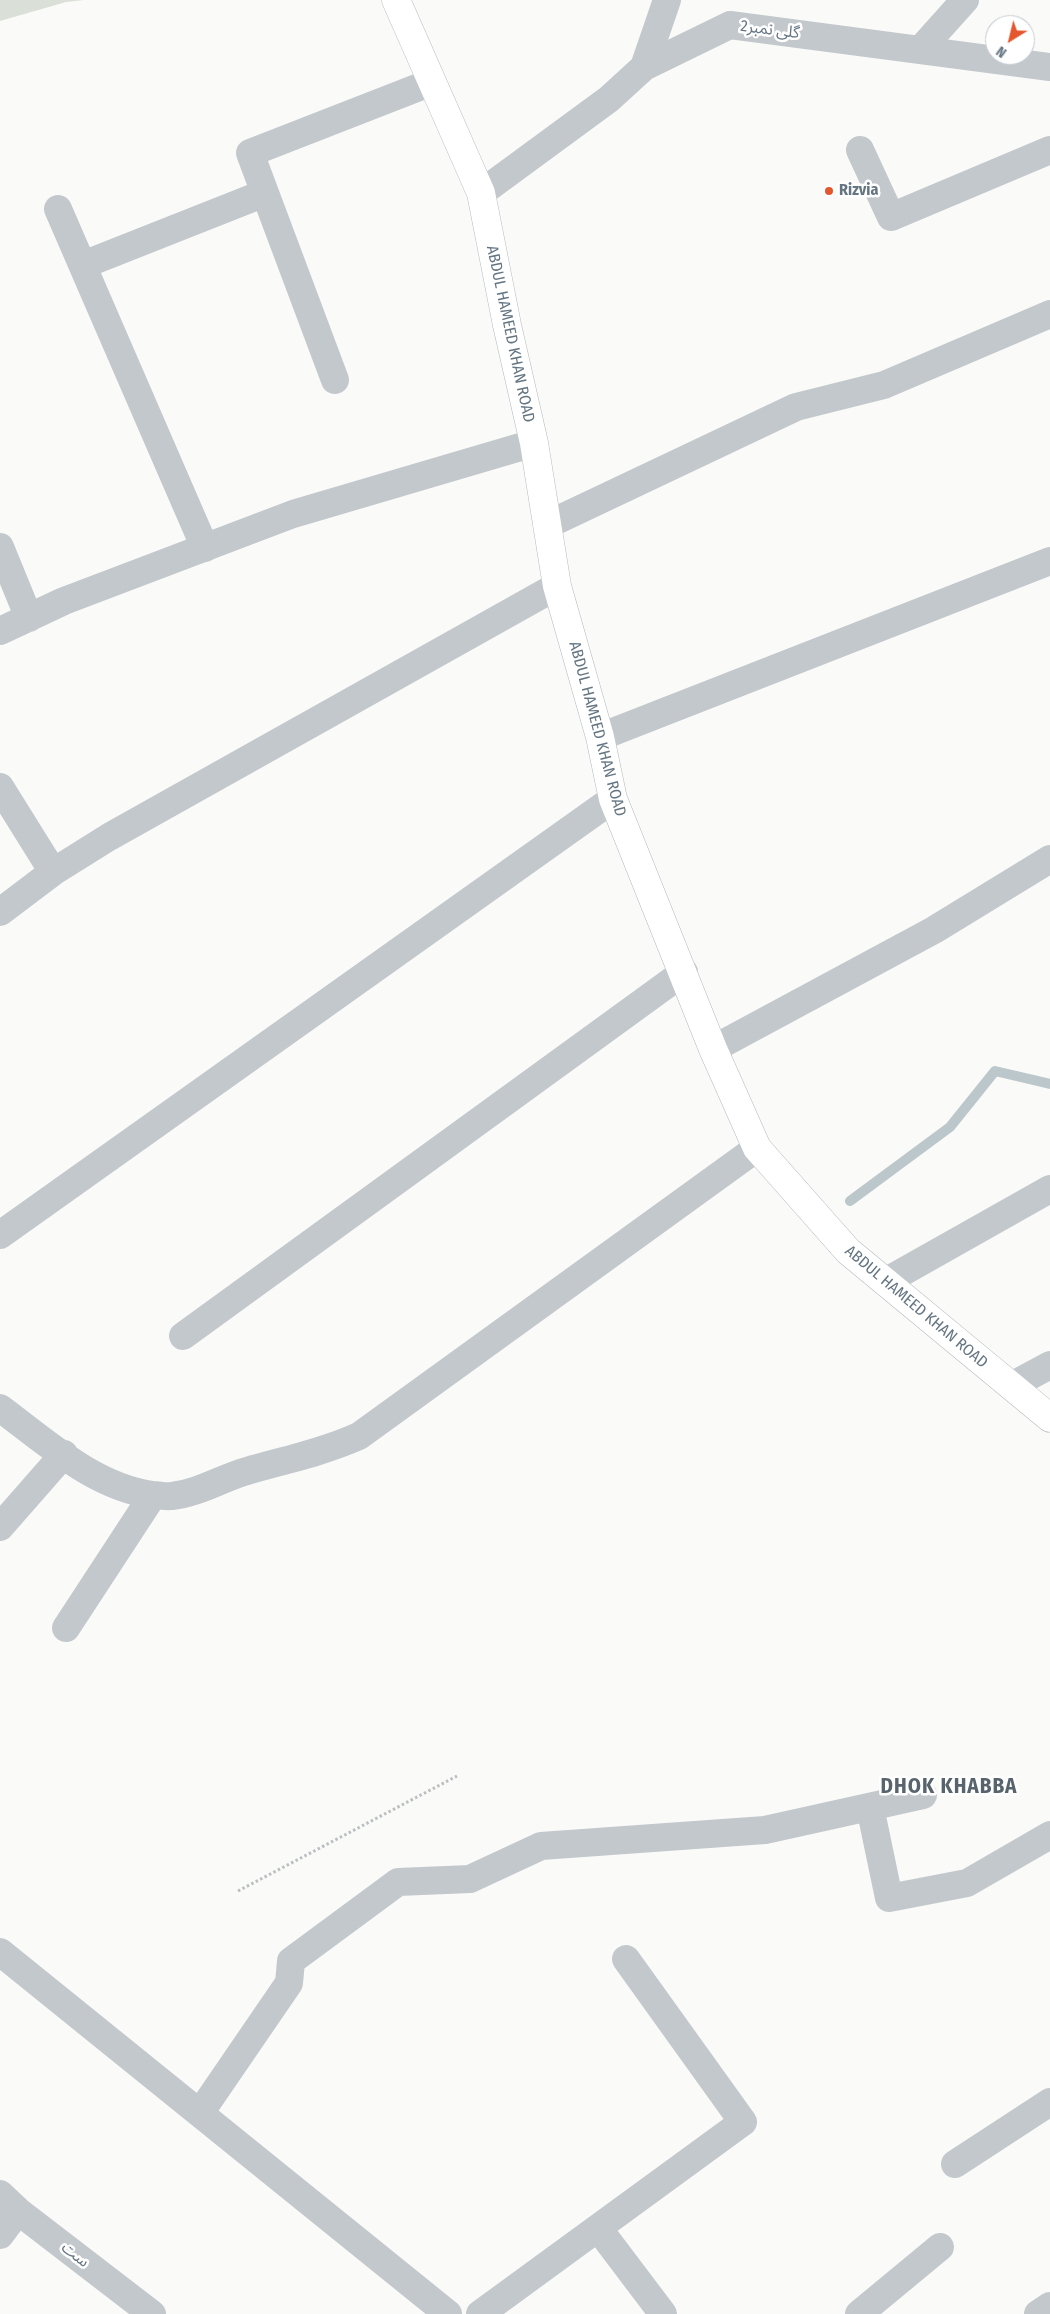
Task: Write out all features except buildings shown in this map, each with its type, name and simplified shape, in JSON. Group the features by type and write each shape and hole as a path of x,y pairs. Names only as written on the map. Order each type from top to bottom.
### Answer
{"main road":[{"name":"ABDUL HAMEED KHAN ROAD","path":"396,0 481,194 507,325 534,443 557,586 600,737 613,799 684,972 713,1049 757,1148 848,1251 1050,1418"}],"street":[{"path":"644,67 668,0"},
{"path":"920,50 965,0"},
{"name":"گلی نمبر2","path":"481,194 609,99 644,67 730,25 1050,67"},
{"path":"335,380 250,153 432,82"},
{"path":"860,150 891,217 1050,150"},
{"path":"83,265 265,193"},
{"path":"58,209 205,548"},
{"path":"548,525 796,407 884,385 1050,314"},
{"path":"0,631 64,601 293,514 534,443"},
{"path":"0,548 29,618"},
{"path":"600,737 1050,561"},
{"path":"0,912 53,872 109,837 557,586"},
{"path":"0,787 53,872"},
{"path":"0,1234 613,799"},
{"path":"713,1049 934,930 1050,859"},
{"path":"183,1336 684,972"},
{"path":"0,1408 106,1482 138,1492 171,1497 207,1487 241,1472 332,1449 359,1436 757,1148"},
{"path":"885,1282 1050,1190"},
{"path":"1011,1386 1050,1366"},
{"path":"0,1527 64,1454"},
{"path":"66,1628 153,1494"},
{"path":"200,2113 289,1983 291,1961 398,1882 470,1879 541,1846 765,1830 924,1795"},
{"path":"870,1807 889,1898 967,1883 1050,1835"},
{"path":"0,1952 448,2314"},
{"path":"480,2314 744,2122 626,1959"},
{"path":"955,2164 1050,2102"},
{"path":"0,2235 9,2202"},
{"name":"ست","path":"9,2202 152,2314"},
{"path":"598,2228 662,2314"},
{"path":"859,2314 940,2247"},
{"path":"1038,2314 1050,2306"}],"path":[{"path":"238,1891 457,1776"}],"shaded area":[{"path":"0,0 84,0 66,2 0,21"}],"waterway":[{"path":"850,1201 950,1127 995,1071 1050,1084"}],"place":[{"name":"Rizvia","path":"829,191"}],"district":[{"name":"DHOK KHABBA","path":"949,1787"}]}
